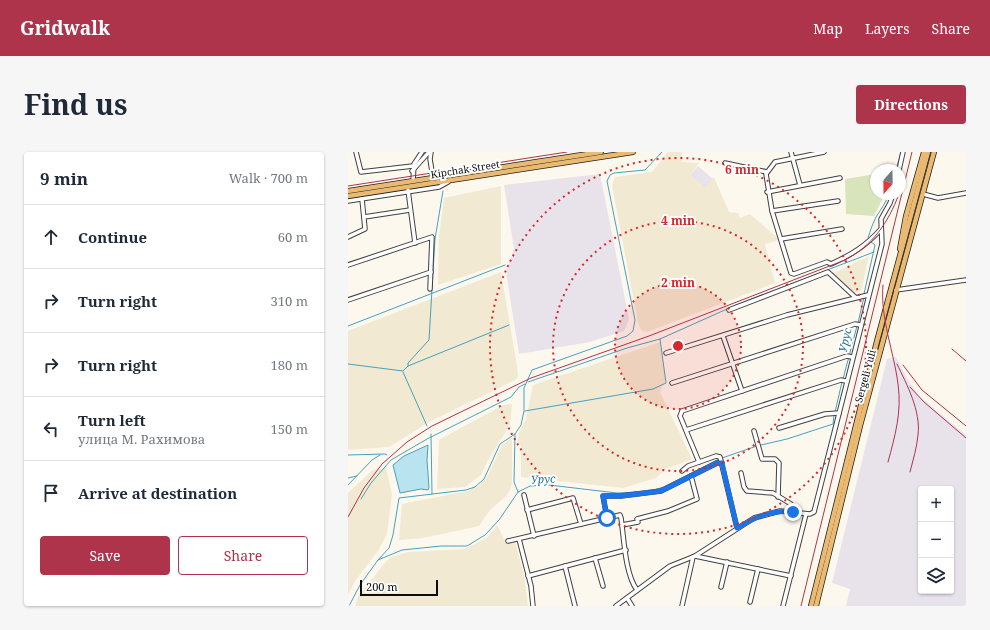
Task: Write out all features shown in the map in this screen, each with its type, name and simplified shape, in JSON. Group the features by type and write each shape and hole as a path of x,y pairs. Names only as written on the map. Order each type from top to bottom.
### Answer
{"main road":[{"name":"Kipchak Street","path":"433,181 601,152"},
{"name":"Kipchak Street","path":"433,181 450,181 633,152"},
{"path":"898,261 903,230 924,152"},
{"name":"Sergeli Yuli","path":"811,606 856,419 928,152"},
{"name":"Sergeli Yuli","path":"816,606 860,426 898,290 934,152"},
{"path":"348,191 433,181"},
{"path":"348,196 408,189 413,184"}],"street":[{"path":"356,152 361,172 413,166"},
{"path":"413,184 413,166 422,152"},
{"path":"412,171 430,152"},
{"path":"430,152 433,181"},
{"path":"791,152 800,185"},
{"path":"824,152 775,162 767,172 765,181 767,192 791,273 794,274 827,262 830,264 846,258 867,244 881,229"},
{"path":"900,164 903,152"},
{"path":"725,163 767,172"},
{"path":"767,192 840,178"},
{"path":"348,201 408,189 439,187 450,181"},
{"path":"408,189 415,243"},
{"path":"923,194 938,198 966,193"},
{"path":"348,237 364,230 362,199"},
{"path":"616,606 670,566 694,556 737,528 764,514 780,511 812,514 816,510 844,380 852,357 860,325 865,295 882,241 880,219 891,200"},
{"path":"772,211 838,201"},
{"path":"364,217 410,210"},
{"path":"782,239 842,230"},
{"path":"348,265 432,237 430,289"},
{"path":"348,300 431,272"},
{"path":"729,310 828,272 855,297"},
{"path":"891,289 898,290 966,280"},
{"path":"666,353 787,315 865,295"},
{"path":"672,384 855,324 860,325"},
{"path":"723,336 742,391"},
{"path":"699,462 680,416 682,411 847,356 852,357"},
{"path":"686,430 844,380"},
{"path":"779,428 798,420 836,413"},
{"path":"754,431 762,459 775,459 779,463 778,497"},
{"path":"682,471 699,462 716,456 721,460 737,528"},
{"path":"607,518 603,496 621,496 661,491 721,460"},
{"path":"741,473 747,491 773,493 791,504 793,512"},
{"path":"622,525 638,522 637,519 668,512 697,499 691,476"},
{"path":"524,495 534,536"},
{"path":"527,510 573,498 581,524"},
{"path":"783,606 806,514"},
{"path":"508,541 620,515 632,584 637,590"},
{"path":"519,539 528,576 533,606"},
{"path":"528,576 626,550"},
{"path":"694,556 791,576"},
{"path":"682,606 694,556"},
{"path":"595,558 603,586"},
{"path":"721,587 727,562"},
{"path":"564,566 575,606"},
{"path":"750,602 758,569"},
{"path":"626,598 632,606"}],"shaded area":[{"path":"668,152 682,152 682,162 699,163 690,175 705,188 714,177 729,212 738,213 740,218 750,214 779,239 765,244 775,283 647,332 641,330 638,323 612,185 615,177 652,172"},
{"path":"698,166 713,179 705,188 690,175"},
{"path":"600,174 629,319 624,331 590,342 519,354 506,272 514,249 504,185"},
{"path":"501,186 501,264 438,285 439,236 444,198"},
{"path":"869,256 861,291 854,293 832,274"},
{"path":"501,272 518,377 515,380 429,422 389,447 348,450 348,331"},
{"path":"660,342 665,379 660,392 692,459 666,469 656,478 623,488 521,477 521,446 518,441 519,433 526,419 533,385"},
{"path":"896,357 908,380 919,396 966,435 966,606 846,606 850,589 832,583 887,359"},
{"path":"512,404 510,425 488,460 481,475 465,487 437,489 439,440 503,405"},
{"path":"512,438 512,483 510,490 506,496 490,510 479,526 423,538 399,540 402,504 468,491 480,485 487,477 502,445"},
{"path":"386,468 392,494 387,534 378,551 355,581 348,595 348,493 373,470"},
{"path":"497,525 506,543 515,541 524,576 528,606 355,606 359,595 389,558 408,552 465,549 488,537"}],"green space":[{"path":"870,175 870,200 882,200 874,216 846,214 845,179"}],"water":[{"path":"428,445 428,490 421,489 400,493 393,465 404,456"}],"waterway":[{"path":"378,560 389,548 393,535 399,498 466,490 475,487 484,479 500,444 515,434 521,425 524,411 524,388 532,370 627,336 633,331 635,320 607,181 610,175 614,173 645,170 662,152"},
{"name":"Урус","path":"898,164 901,152"},
{"path":"408,366 408,363 429,340 435,239 443,191"},
{"name":"Урус","path":"869,239 868,238 876,217 886,200"},
{"name":"Урус","path":"864,294 875,245 871,242"},
{"path":"528,382 627,348 660,339 736,305 874,252"},
{"path":"348,326 505,265"},
{"name":"Урус","path":"858,323 864,297"},
{"path":"348,364 403,371 408,366 509,325"},
{"name":"Урус","path":"843,379 857,326"},
{"path":"525,411 653,389 666,383 660,339"},
{"path":"403,372 427,426"},
{"name":"Урус","path":"835,412 842,382"},
{"path":"361,499 371,483 391,460 427,439 511,397 519,387 525,384"},
{"name":"Урус","path":"761,445 787,439 833,424 834,415"},
{"path":"431,434 432,494"},
{"path":"515,434 514,482 518,492"},
{"name":"Урус","path":"722,458 757,446"},
{"path":"348,455 387,455"},
{"path":"348,485 372,460 380,455"},
{"name":"Урус","path":"650,491 664,487 719,459"},
{"path":"348,478 357,476"},
{"name":"Урус","path":"349,606 360,585 378,560 402,550 441,546 467,546 485,535 499,520 518,492 530,486 549,485 617,493 636,492"}],"railway":[{"path":"348,186 567,152"},
{"path":"801,606 912,152"},
{"path":"348,517 364,488 382,464 407,442 432,426 531,378 649,336 845,260 864,247 878,232 890,214 897,200"},
{"path":"883,285 885,322 896,372 899,394 897,424 888,462"},
{"path":"952,349 966,361"},
{"path":"897,364 912,398 917,417 917,440 910,472"},
{"path":"903,365 922,390 966,426"},
{"path":"910,387 924,402 966,438"}],"route":[{"path":"607,518 602,498 603,496 648,494 661,491 717,463 722,463 737,528 754,518 773,511 793,512"}]}
